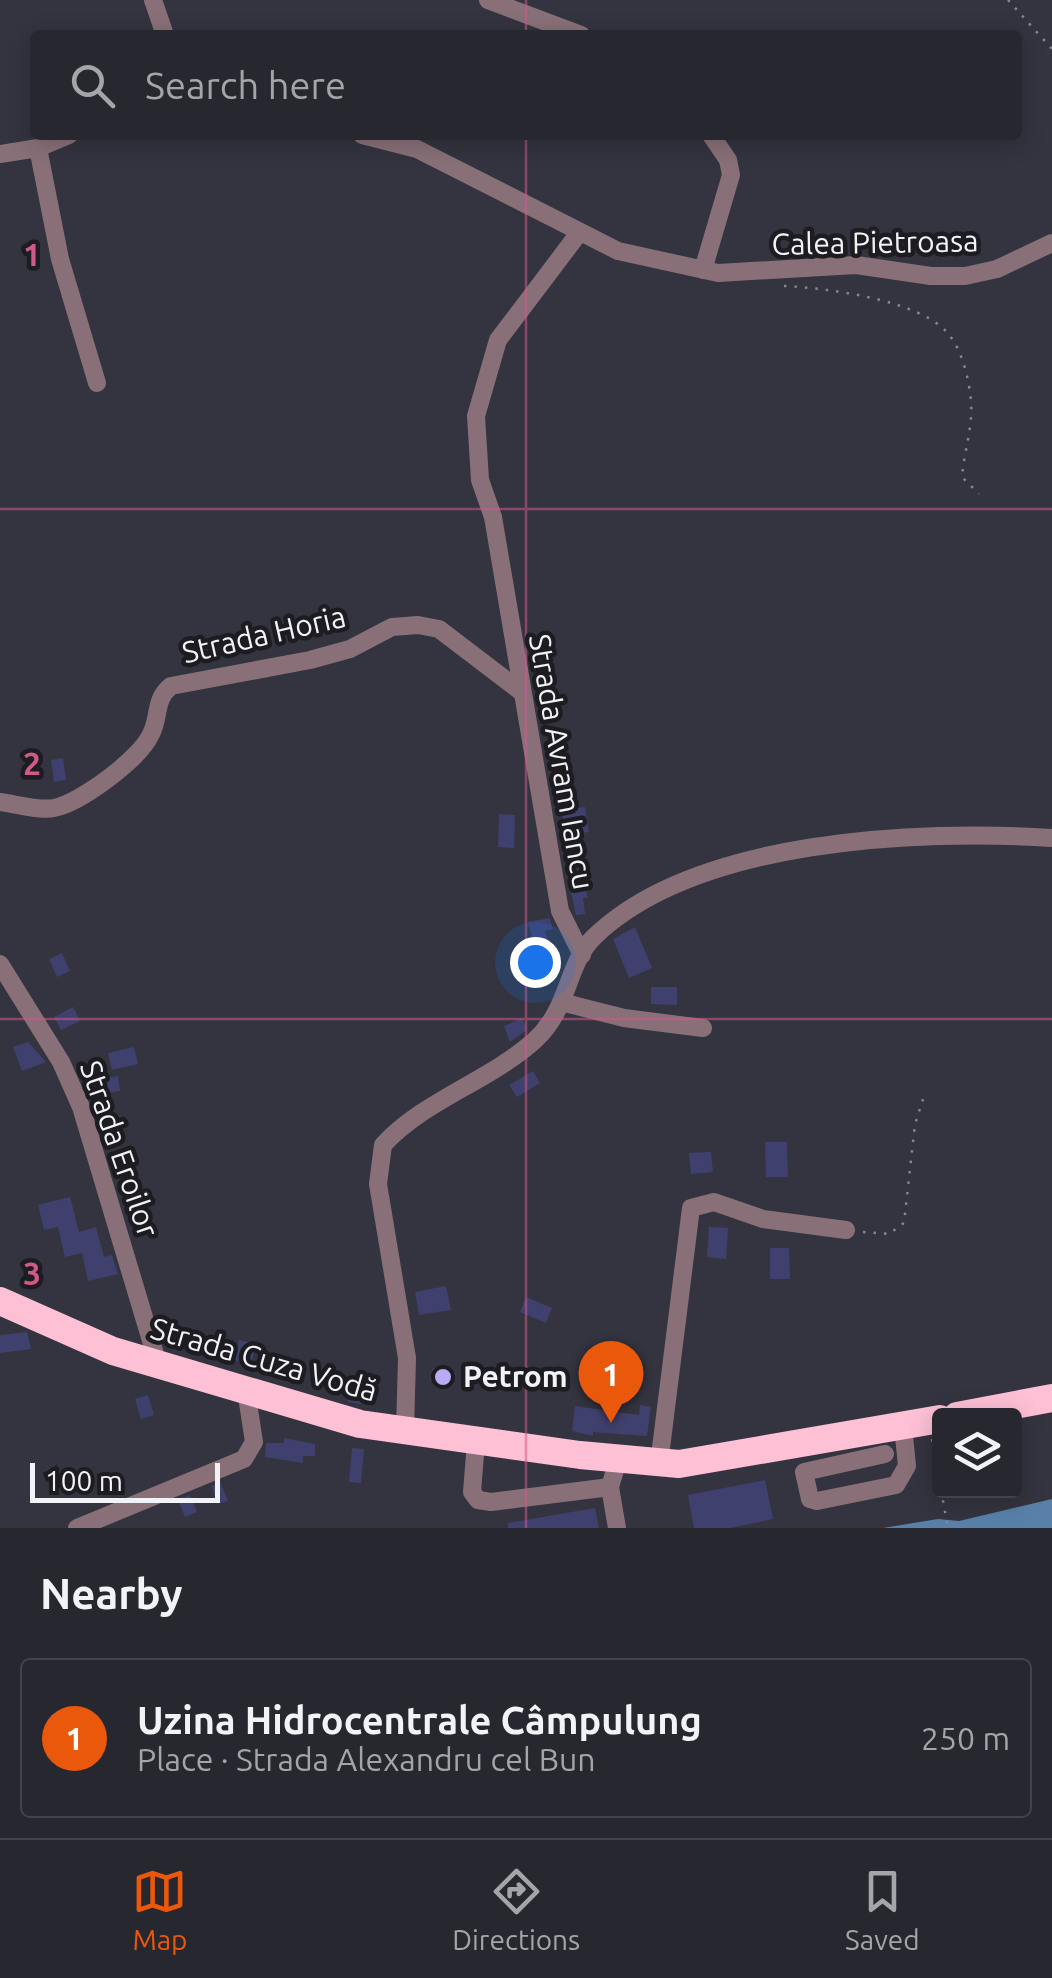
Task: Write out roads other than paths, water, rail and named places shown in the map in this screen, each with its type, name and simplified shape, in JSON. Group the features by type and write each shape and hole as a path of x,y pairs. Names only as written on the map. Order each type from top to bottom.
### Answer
{"highway":[{"name":"Strada Cuza Vodă","path":"0,1301 60,1330 158,1364 360,1424 405,1432"},
{"path":"1007,1408 1051,1401"},
{"path":"405,1432 659,1464 888,1436 932,1422"}],"street":[{"path":"153,0 162,30"},
{"path":"488,0 568,30"},
{"path":"0,154 38,148 57,140"},
{"name":"Calea Pietroasa","path":"382,140 417,149 618,251 703,270 793,271 856,265 931,276 965,276 997,269 1052,244"},
{"path":"703,270 731,175 728,160 714,140"},
{"path":"38,148 60,259 96,383"},
{"name":"Strada Avram Iancu","path":"578,233 515,312 498,340 482,385 476,447 493,517 519,690 560,911 582,955"},
{"name":"Strada Horia","path":"0,802 51,809 72,802 146,746 162,693 170,686 310,660 350,649 392,627 439,629 519,690"},
{"name":"Strada Cuza Vodă","path":"405,1432 407,1358 378,1184 384,1145 534,1041 565,1003 582,955 598,933 649,899 732,864 809,848 898,838 955,834 1052,838"},
{"name":"Strada Eroilor","path":"0,964 61,1062 81,1107 158,1364"},
{"path":"565,1003 624,1018 702,1028"},
{"path":"659,1464 691,1208 714,1202 780,1223 846,1230"},
{"path":"77,1528 244,1460 254,1442 246,1390"},
{"path":"888,1436 896,1485"},
{"path":"888,1436 907,1466 896,1485 817,1501 810,1498 804,1472 888,1436"},
{"path":"476,1442 472,1492 478,1500 610,1488"},
{"path":"617,1528 610,1488 618,1460"}],"water":[{"path":"1052,1499 1052,1528 883,1528 938,1519 959,1521"}],"place":[{"name":"Petrom","path":"443,1377"},
{"name":"Uzina Hidrocentrale Câmpulung","path":"611,1423"}]}
